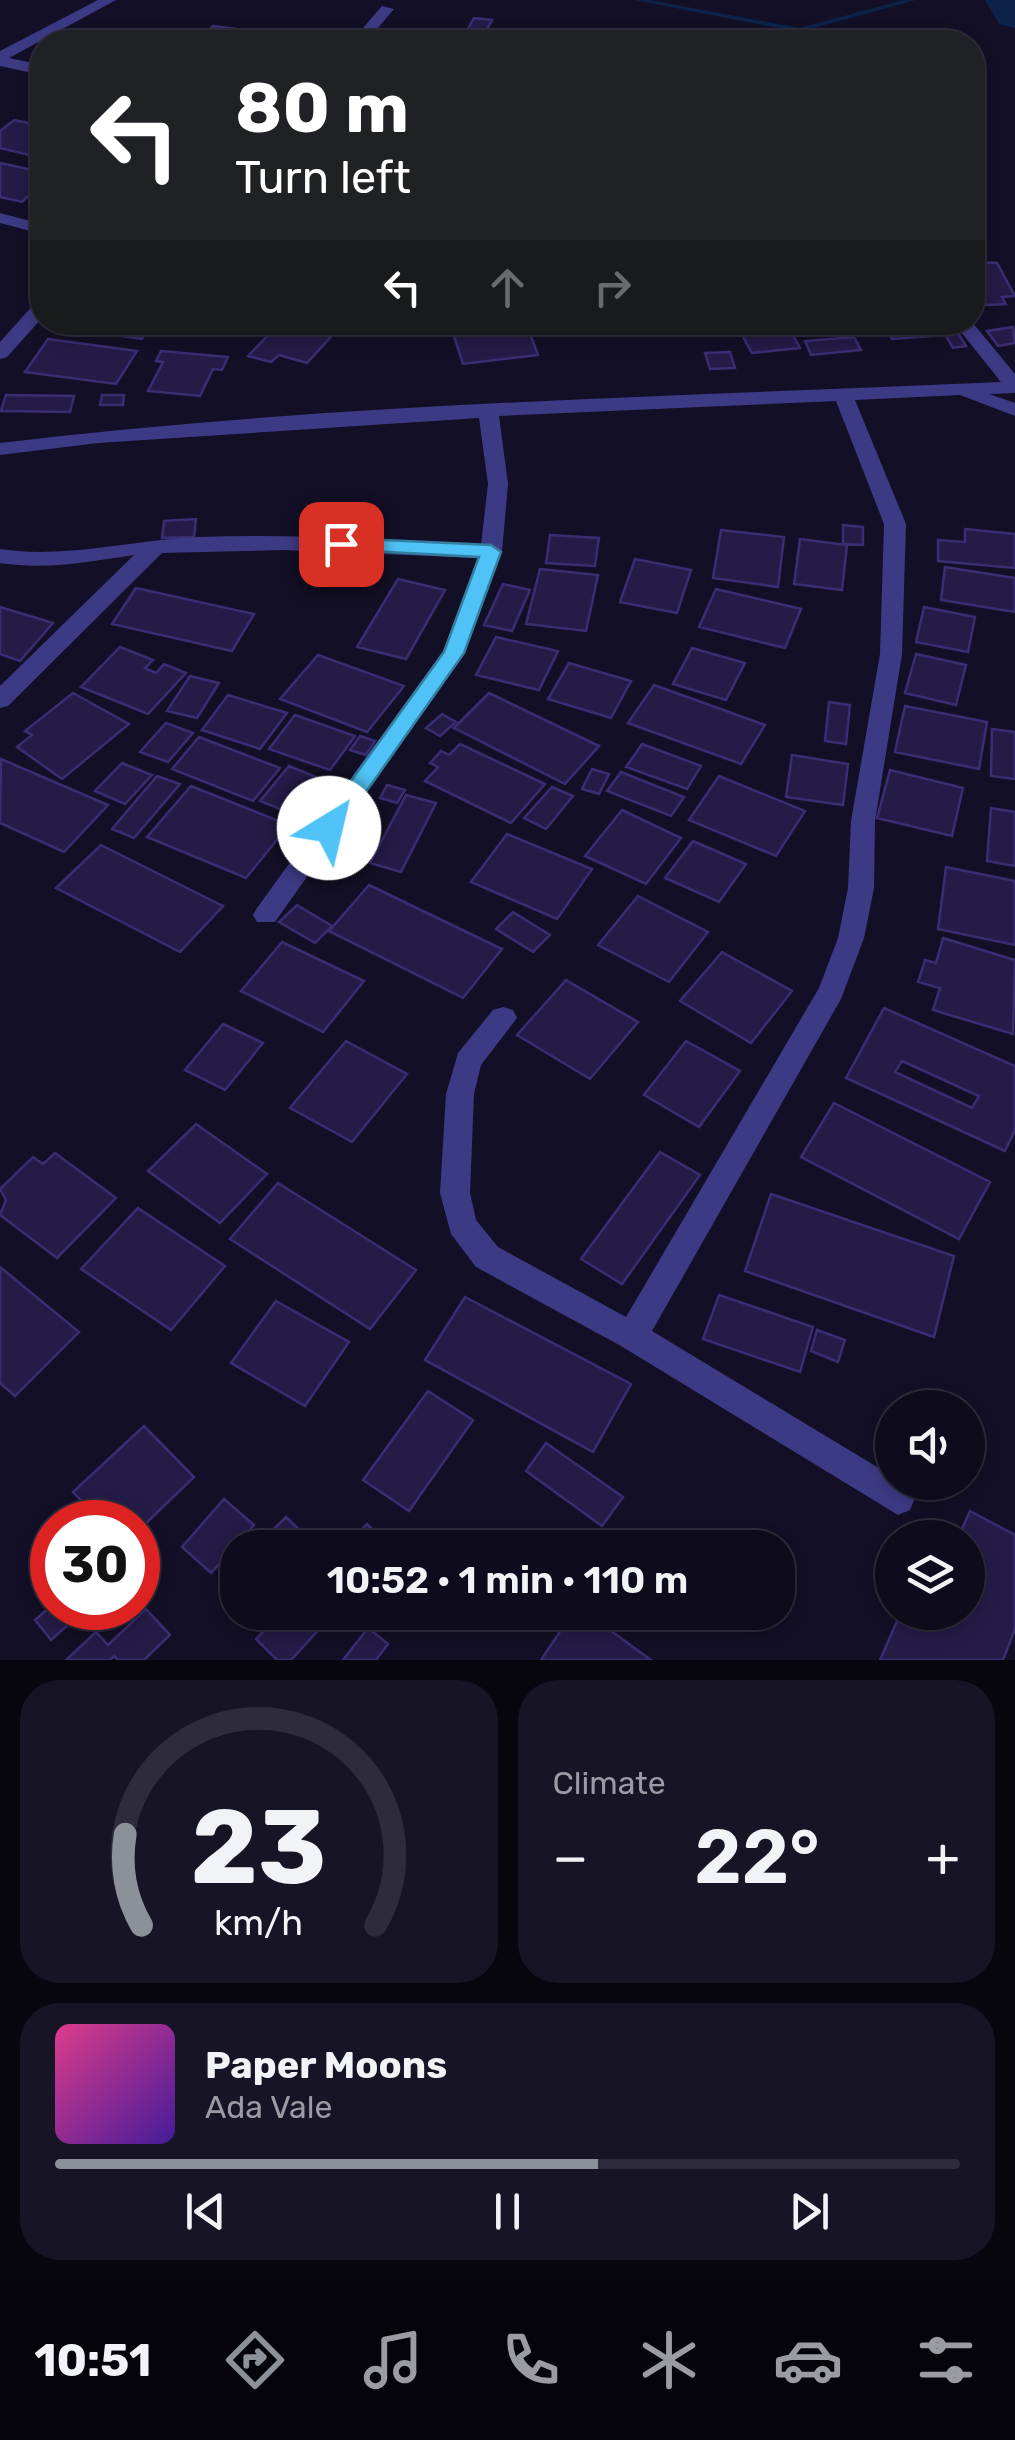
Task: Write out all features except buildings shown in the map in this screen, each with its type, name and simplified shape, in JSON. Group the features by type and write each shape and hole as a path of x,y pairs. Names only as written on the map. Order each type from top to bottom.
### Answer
{"street":[{"path":"54,30 109,0"},
{"path":"368,30 386,8"},
{"path":"0,59 30,43"},
{"path":"0,59 30,67"},
{"path":"0,218 30,225"},
{"path":"0,353 30,320"},
{"path":"0,450 157,432 488,411 1015,387 973,335"},
{"path":"964,392 1015,410"},
{"path":"632,1336 830,992 851,938 861,888 864,821 891,654 895,524 844,396"},
{"path":"266,914 454,653 491,552 498,484 488,411"},
{"path":"0,556 27,562 74,561 156,546 341,544 491,552"},
{"path":"0,700 156,546"},
{"path":"503,1018 468,1061 460,1094 455,1192 462,1226 487,1257 632,1336 875,1484"}],"waterway":[{"path":"638,0 799,30 912,0"},
{"path":"1007,0 1015,15"}],"route":[{"path":"329,828 454,653 491,552 341,544"}]}
